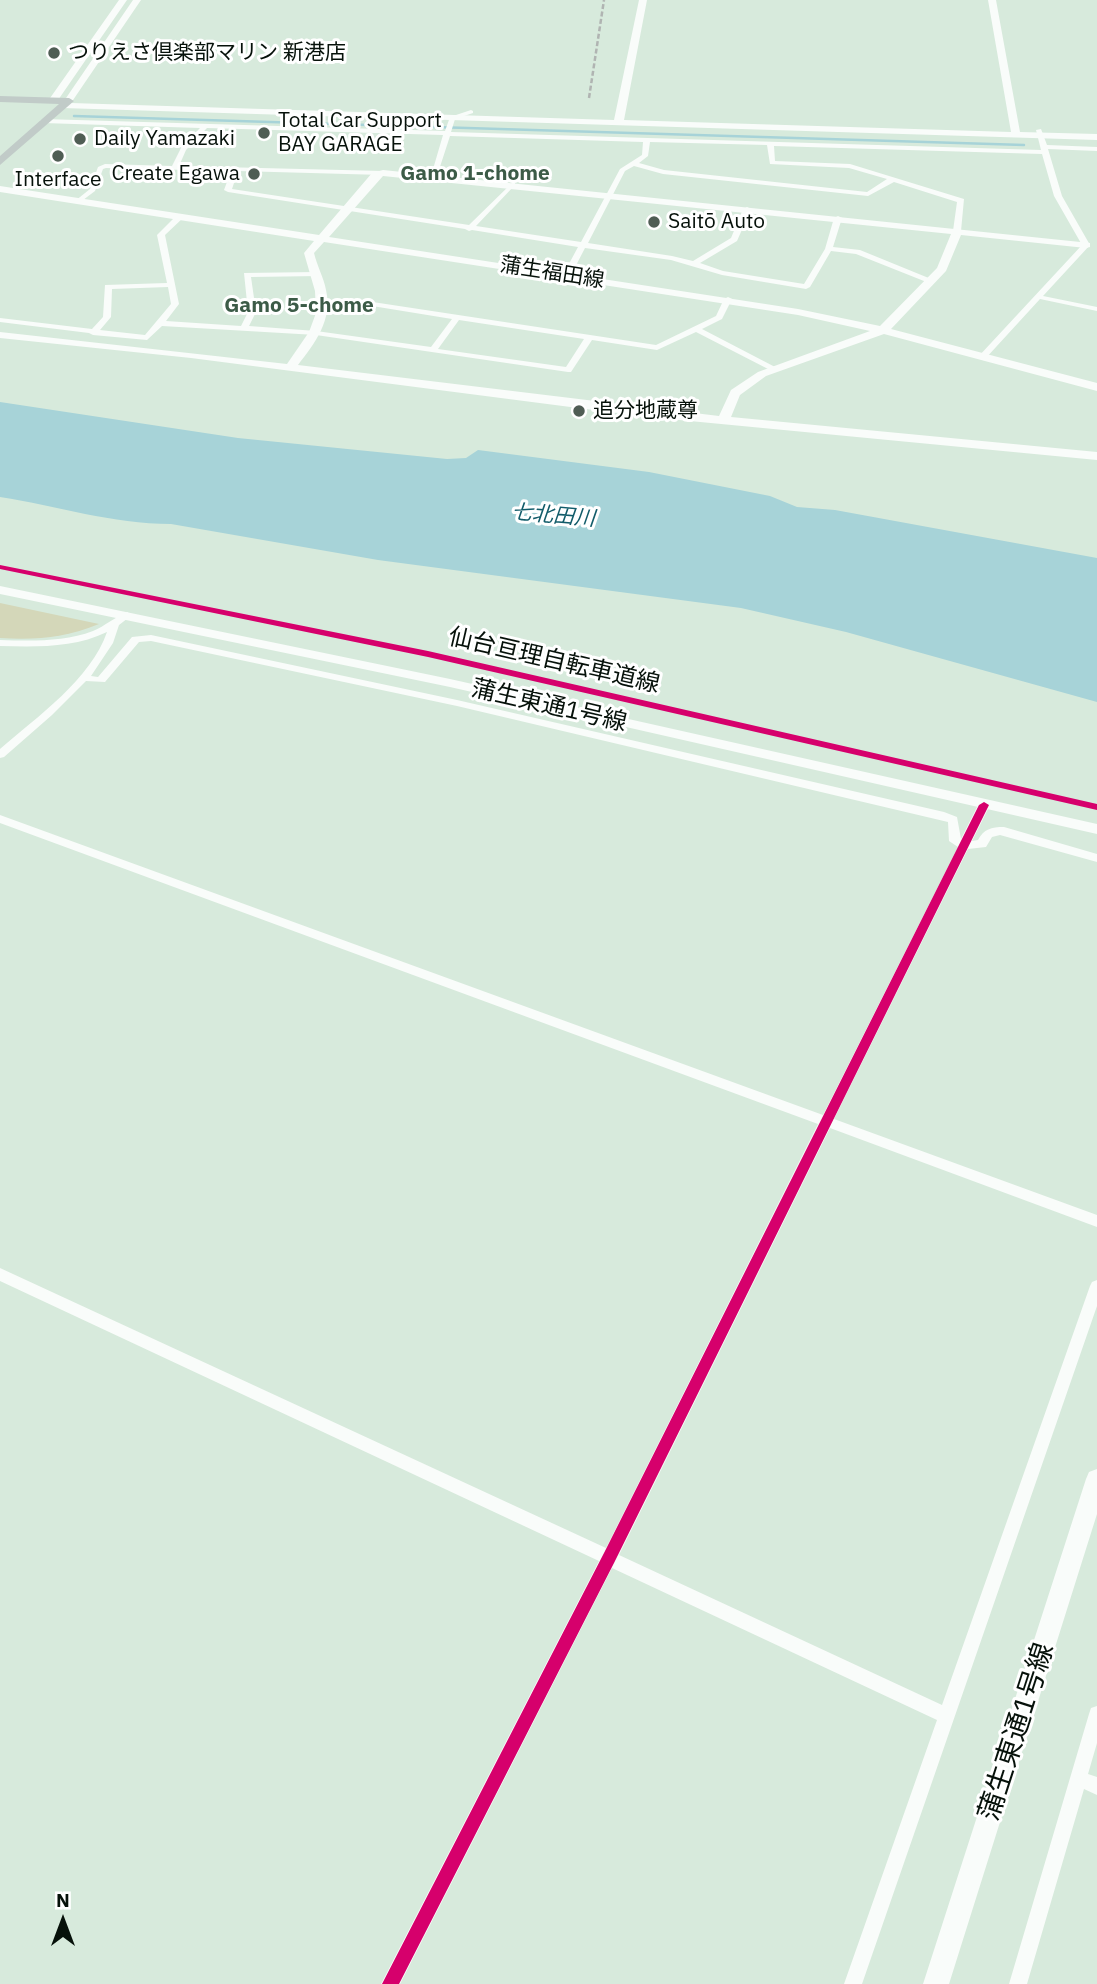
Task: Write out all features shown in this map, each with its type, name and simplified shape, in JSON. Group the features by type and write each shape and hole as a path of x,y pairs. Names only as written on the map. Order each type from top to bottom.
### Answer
{"main road":[{"path":"0,101 52,111"},
{"path":"0,162 52,111"}],"street":[{"path":"52,111 123,0"},
{"path":"52,111 137,0"},
{"path":"618,120 643,0"},
{"path":"992,0 1016,132"},
{"path":"52,111 471,112 618,120 1016,132 1097,137"},
{"path":"52,111 449,126 647,139 848,146 1097,149"},
{"path":"52,111 205,127 449,126 618,120"},
{"path":"434,176 449,126 471,112"},
{"path":"174,167 183,149 205,127"},
{"path":"1040,133 1097,131"},
{"path":"1040,133 1058,196 1092,245"},
{"path":"567,275 622,170 645,156 647,139"},
{"path":"723,421 735,393 773,368 883,330 932,281 950,254 957,231 961,201 850,166 772,163 770,143"},
{"path":"848,146 850,166"},
{"path":"633,163 663,172 868,194 893,179"},
{"path":"79,201 93,190 103,166 383,173 513,184 1092,245"},
{"path":"236,168 228,190 672,258 722,273 806,287 829,249 838,218"},
{"path":"291,367 316,333 323,305 309,253 376,175 383,173"},
{"path":"469,229 513,184"},
{"name":"蒲生福田線","path":"0,189 729,299 883,330 1097,387"},
{"path":"694,264 734,239 747,209"},
{"path":"0,320 147,338 175,304 161,235 180,216"},
{"path":"982,357 1092,245"},
{"path":"829,249 858,252 932,281"},
{"path":"244,328 252,312 247,275 316,274"},
{"path":"93,333 107,317 108,287 170,285"},
{"path":"1039,297 1097,309"},
{"path":"323,305 366,303 657,348 719,317 729,299"},
{"path":"434,349 457,317"},
{"path":"160,323 316,333 568,370 589,338"},
{"path":"696,329 773,368"},
{"path":"0,335 291,367 567,404 1097,456"},
{"name":"蒲生東通1号線","path":"0,590 450,683 1097,829"},
{"path":"0,643 49,644 74,640 114,626 127,615"},
{"path":"0,755 83,678 112,638 114,626"},
{"path":"83,678 101,680 136,639 151,638 457,702 944,816 953,820 955,841 964,845 982,844 992,830 1004,831 1097,858"},
{"path":"390,1984 609,1558 984,804"},
{"path":"0,819 1097,1221"},
{"path":"0,1274 946,1715"},
{"path":"853,1984 1097,1286"},
{"name":"蒲生東通1号線","path":"936,1984 1096,1488"},
{"path":"1018,1984 1097,1714"},
{"path":"1078,1778 1097,1786"}],"green space":[{"path":"0,603 99,624 50,637 0,638"}],"water":[{"name":"七北田川","path":"0,402 238,438 447,459 466,458 478,450 649,472 770,496 797,507 835,510 1097,558 1097,702 846,632 741,608 378,560 171,524 106,518 0,497"}],"waterway":[{"path":"74,116 1024,145"}],"railway":[{"path":"589,98 604,0"}],"cycle path":[{"name":"仙台亘理自転車道線","path":"0,567 428,654 1097,807"},
{"path":"390,1984 609,1558 984,805"}],"place":[{"name":"つりえさ倶楽部マリン 新港店","path":"54,53"},
{"name":"Total Car Support BAY GARAGE","path":"264,133"},
{"name":"Daily Yamazaki","path":"80,139"},
{"name":"Interface","path":"58,156"},
{"name":"Create Egawa","path":"254,174"},
{"name":"Saitō Auto","path":"654,222"},
{"name":"追分地蔵尊","path":"579,411"}],"district":[{"name":"Gamo 1-chome","path":"475,174"},
{"name":"Gamo 5-chome","path":"299,306"}]}
